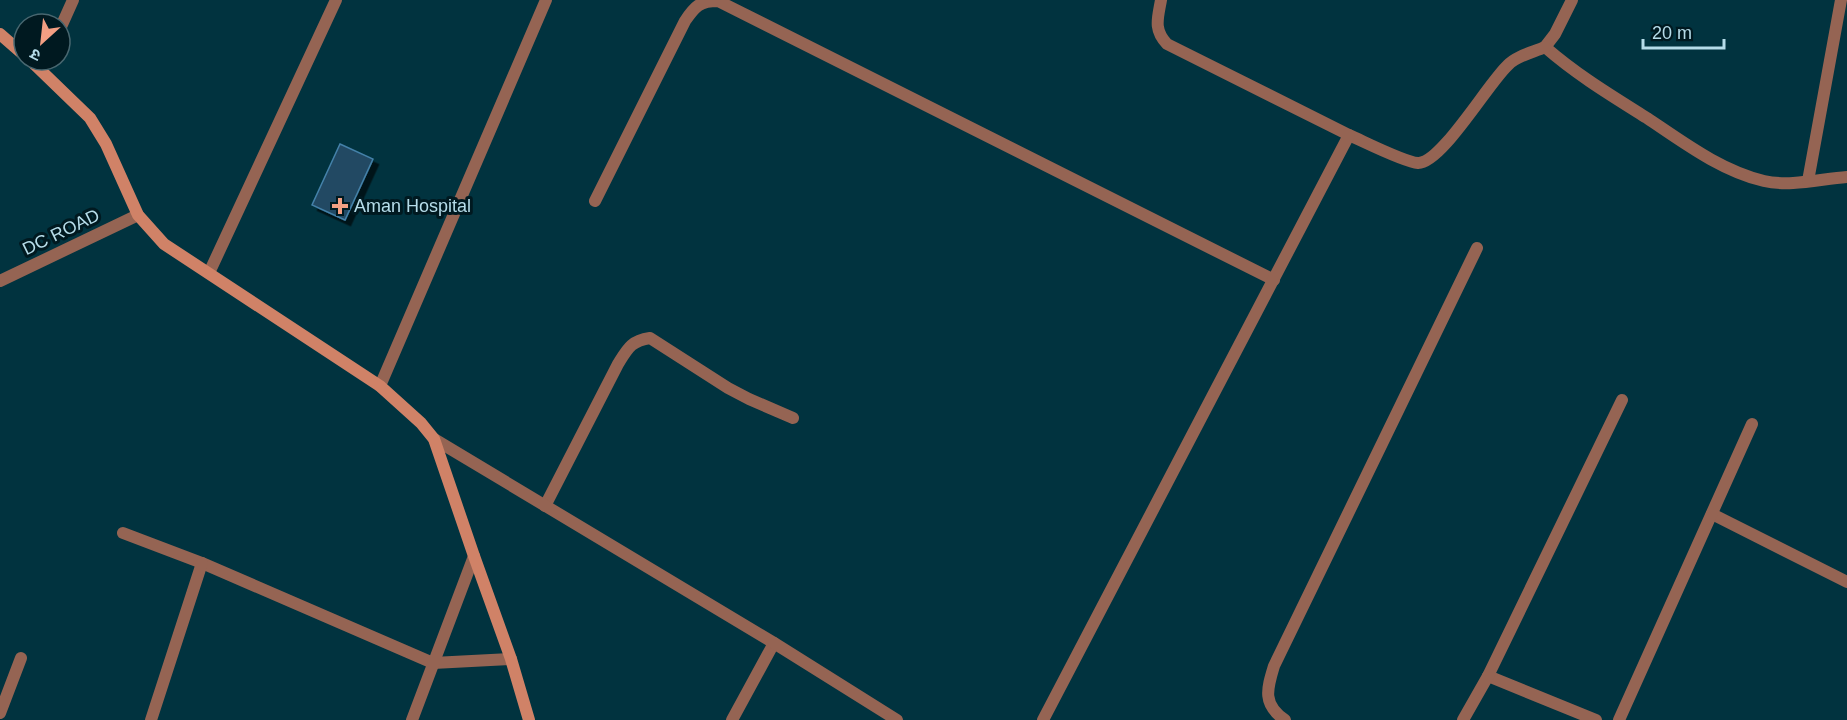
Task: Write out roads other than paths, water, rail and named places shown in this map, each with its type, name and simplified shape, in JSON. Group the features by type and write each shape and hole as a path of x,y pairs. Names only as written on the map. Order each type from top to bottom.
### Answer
{"main road":[{"path":"0,34 12,44"},
{"path":"49,72 90,118 106,144 138,215 164,244 380,386 421,423 434,439 511,659 529,720"}],"street":[{"path":"209,273 336,0"},
{"path":"380,386 546,0"},
{"path":"1161,0 1157,20 1160,36 1167,44 1349,135 1419,163 1429,160 1444,146 1509,63 1545,47 1572,0"},
{"path":"1808,181 1841,0"},
{"path":"595,201 685,21 693,8 705,1 718,1 1274,280"},
{"path":"1545,47 1578,74 1704,155 1733,170 1765,181 1795,182 1847,177"},
{"path":"1043,720 1349,135"},
{"name":"DC ROAD","path":"0,282 138,215"},
{"path":"1285,720 1270,705 1267,691 1274,666 1477,248"},
{"path":"545,506 618,364 627,349 637,340 650,338 735,392 793,418"},
{"path":"1462,720 1488,676 1622,400"},
{"path":"1619,720 1752,424"},
{"path":"434,439 774,643 897,720"},
{"path":"1712,514 1847,582"},
{"path":"123,533 202,563 433,663 511,659"},
{"path":"411,720 474,556"},
{"path":"151,720 202,563"},
{"path":"732,720 774,643"},
{"path":"0,713 21,658"},
{"path":"1488,676 1596,720"}],"place":[{"name":"Aman Hospital","path":"340,206"}]}
